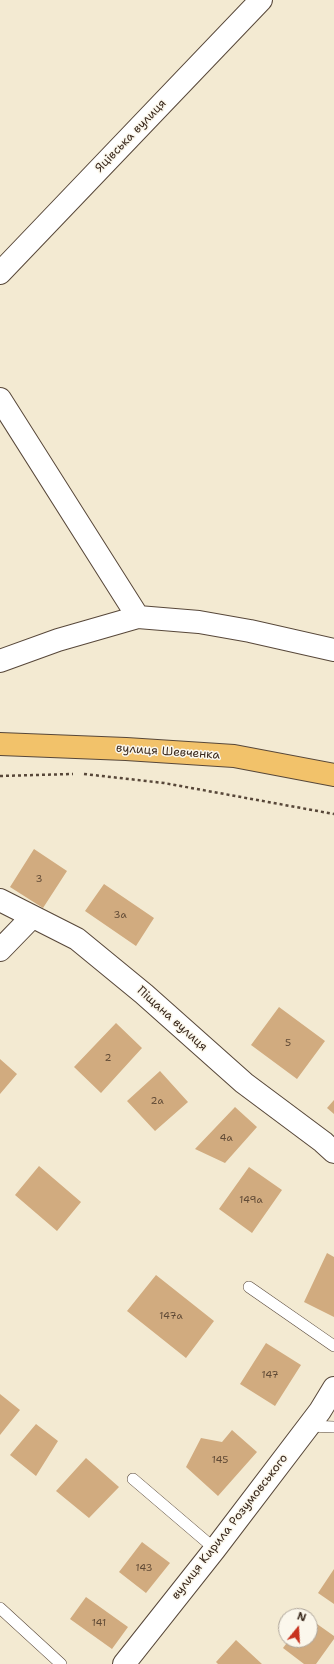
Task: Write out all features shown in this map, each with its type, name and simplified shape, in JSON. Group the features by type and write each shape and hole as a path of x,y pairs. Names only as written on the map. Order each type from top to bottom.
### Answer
{"main road":[{"name":"вулиця Шевченка","path":"0,744 126,749 234,756 334,775"}],"street":[{"name":"Яцівська вулиця","path":"0,273 262,0"},
{"path":"0,398 138,617"},
{"path":"0,661 58,640 138,617 206,623 250,631 334,650"},
{"name":"Піщана вулиця","path":"0,900 77,939 144,994 244,1083 334,1152"},
{"path":"0,950 32,917"},
{"name":"вулиця Кирила Розумовського","path":"124,1664 215,1549 308,1426 334,1388"}],"lane":[{"path":"249,1287 334,1346"},
{"path":"308,1426 334,1427"},
{"path":"133,1479 215,1549"},
{"path":"0,1608 61,1664"}],"path":[{"path":"0,776 79,774 164,783 334,814"}],"building":[{"path":"34,849 67,871 43,908 10,887"},
{"path":"104,884 154,918 136,946 85,911"},
{"path":"279,1007 325,1041 297,1079 251,1045"},
{"path":"116,1023 142,1048 101,1093 74,1067"},
{"path":"0,1059 17,1074 0,1094"},
{"path":"160,1071 188,1102 155,1131 127,1101"},
{"path":"334,1100 334,1114 327,1108"},
{"path":"235,1107 257,1127 225,1163 195,1149"},
{"path":"39,1166 81,1202 57,1231 15,1195"},
{"path":"249,1167 282,1190 252,1233 219,1209"},
{"path":"327,1253 334,1257 334,1317 304,1302"},
{"path":"156,1275 214,1321 186,1358 127,1311"},
{"path":"266,1343 301,1365 275,1406 240,1384"},
{"path":"0,1394 20,1410 0,1435"},
{"path":"36,1424 58,1441 36,1476 10,1455"},
{"path":"232,1430 257,1452 218,1496 186,1467 201,1438 222,1442"},
{"path":"86,1458 119,1487 89,1518 56,1491"},
{"path":"142,1542 170,1563 146,1593 119,1572"},
{"path":"334,1569 334,1604 318,1593"},
{"path":"86,1597 128,1627 112,1649 70,1619"},
{"path":"318,1625 334,1636 334,1639 316,1664 304,1664 283,1648 318,1648"},
{"path":"236,1640 262,1664 218,1664 216,1662"}]}
